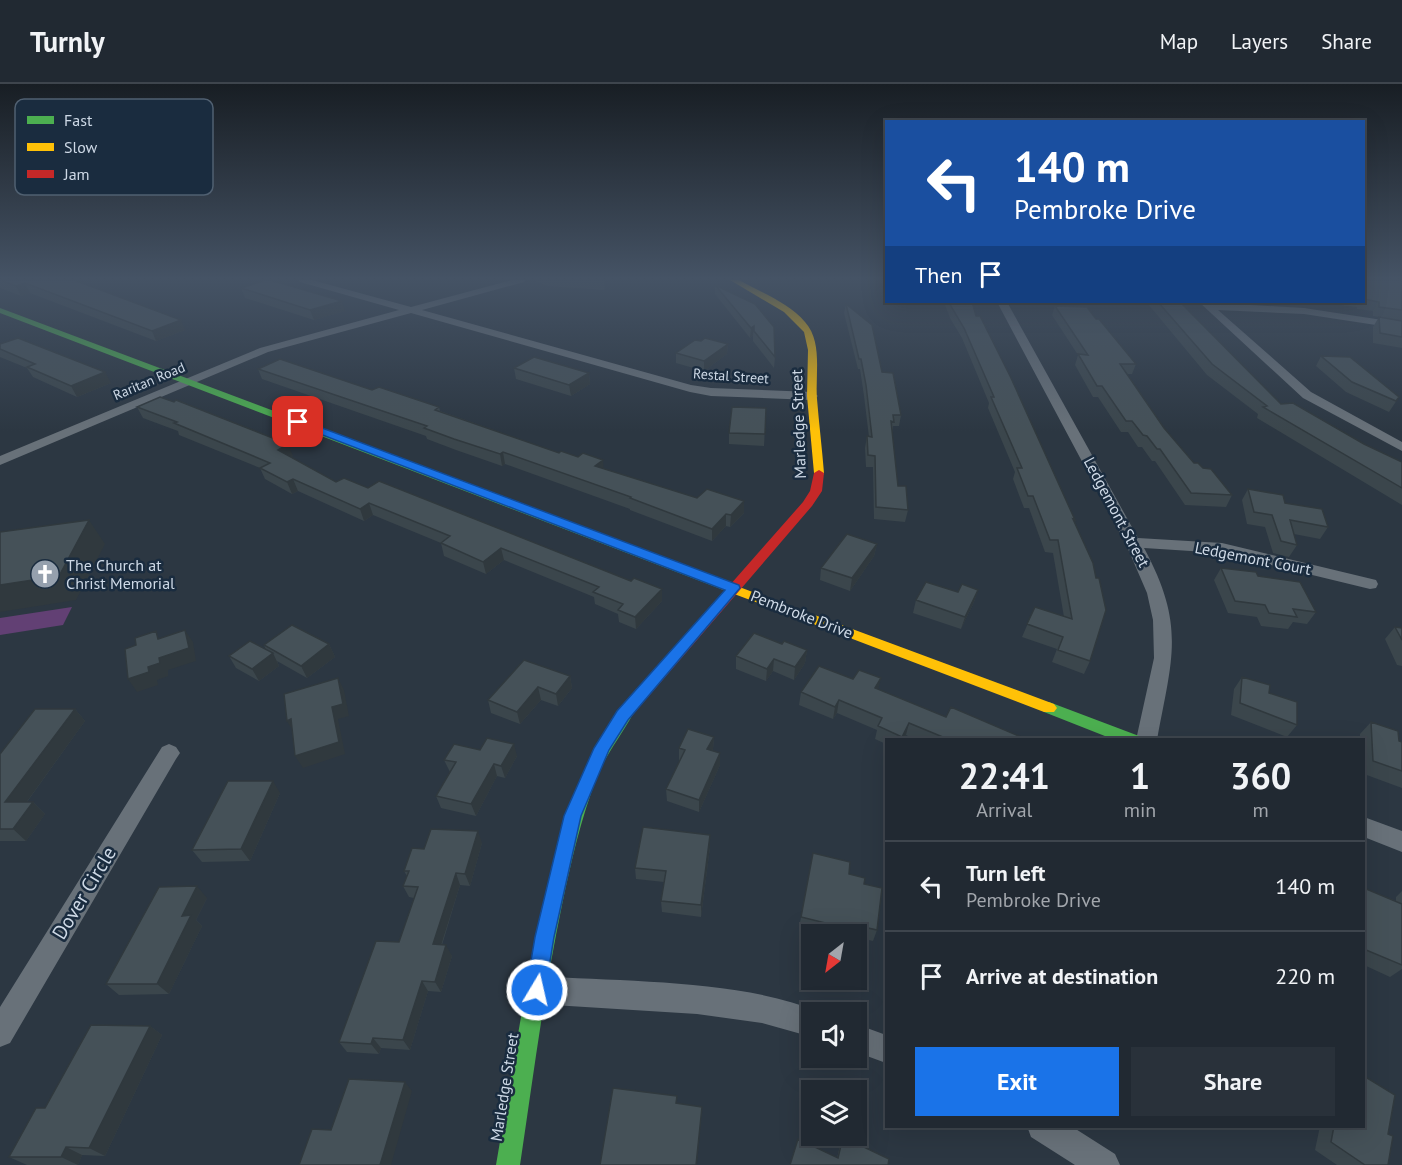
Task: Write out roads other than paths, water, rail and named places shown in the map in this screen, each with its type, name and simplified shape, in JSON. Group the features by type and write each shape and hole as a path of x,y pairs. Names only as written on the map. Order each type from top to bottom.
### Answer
{"street":[{"name":"Pembroke Drive","path":"54,330 1128,738"},
{"name":"Raritan Road","path":"0,460 264,350 334,330"},
{"name":"Restal Street","path":"481,330 690,388 711,392 812,396"},
{"name":"Marledge Street","path":"508,1165 545,937 573,816 602,748 622,716 808,504 816,491 819,476 812,396 812,350 807,330"},
{"name":"Ledgemont Street","path":"1018,330 1133,542 1157,595 1164,649 1146,738"},
{"path":"1236,330 1307,395 1402,447"},
{"name":"Ledgemont Court","path":"1133,542 1222,548 1370,584"},
{"name":"Dover Circle","path":"0,1033 169,753"},
{"path":"1365,827 1402,842"},
{"path":"537,990 697,1000 762,1009 801,1020"},
{"path":"867,1042 885,1049"},
{"path":"1045,1128 1104,1165"}],"place":[{"name":"The Church at Christ Memorial","path":"45,574"}]}
